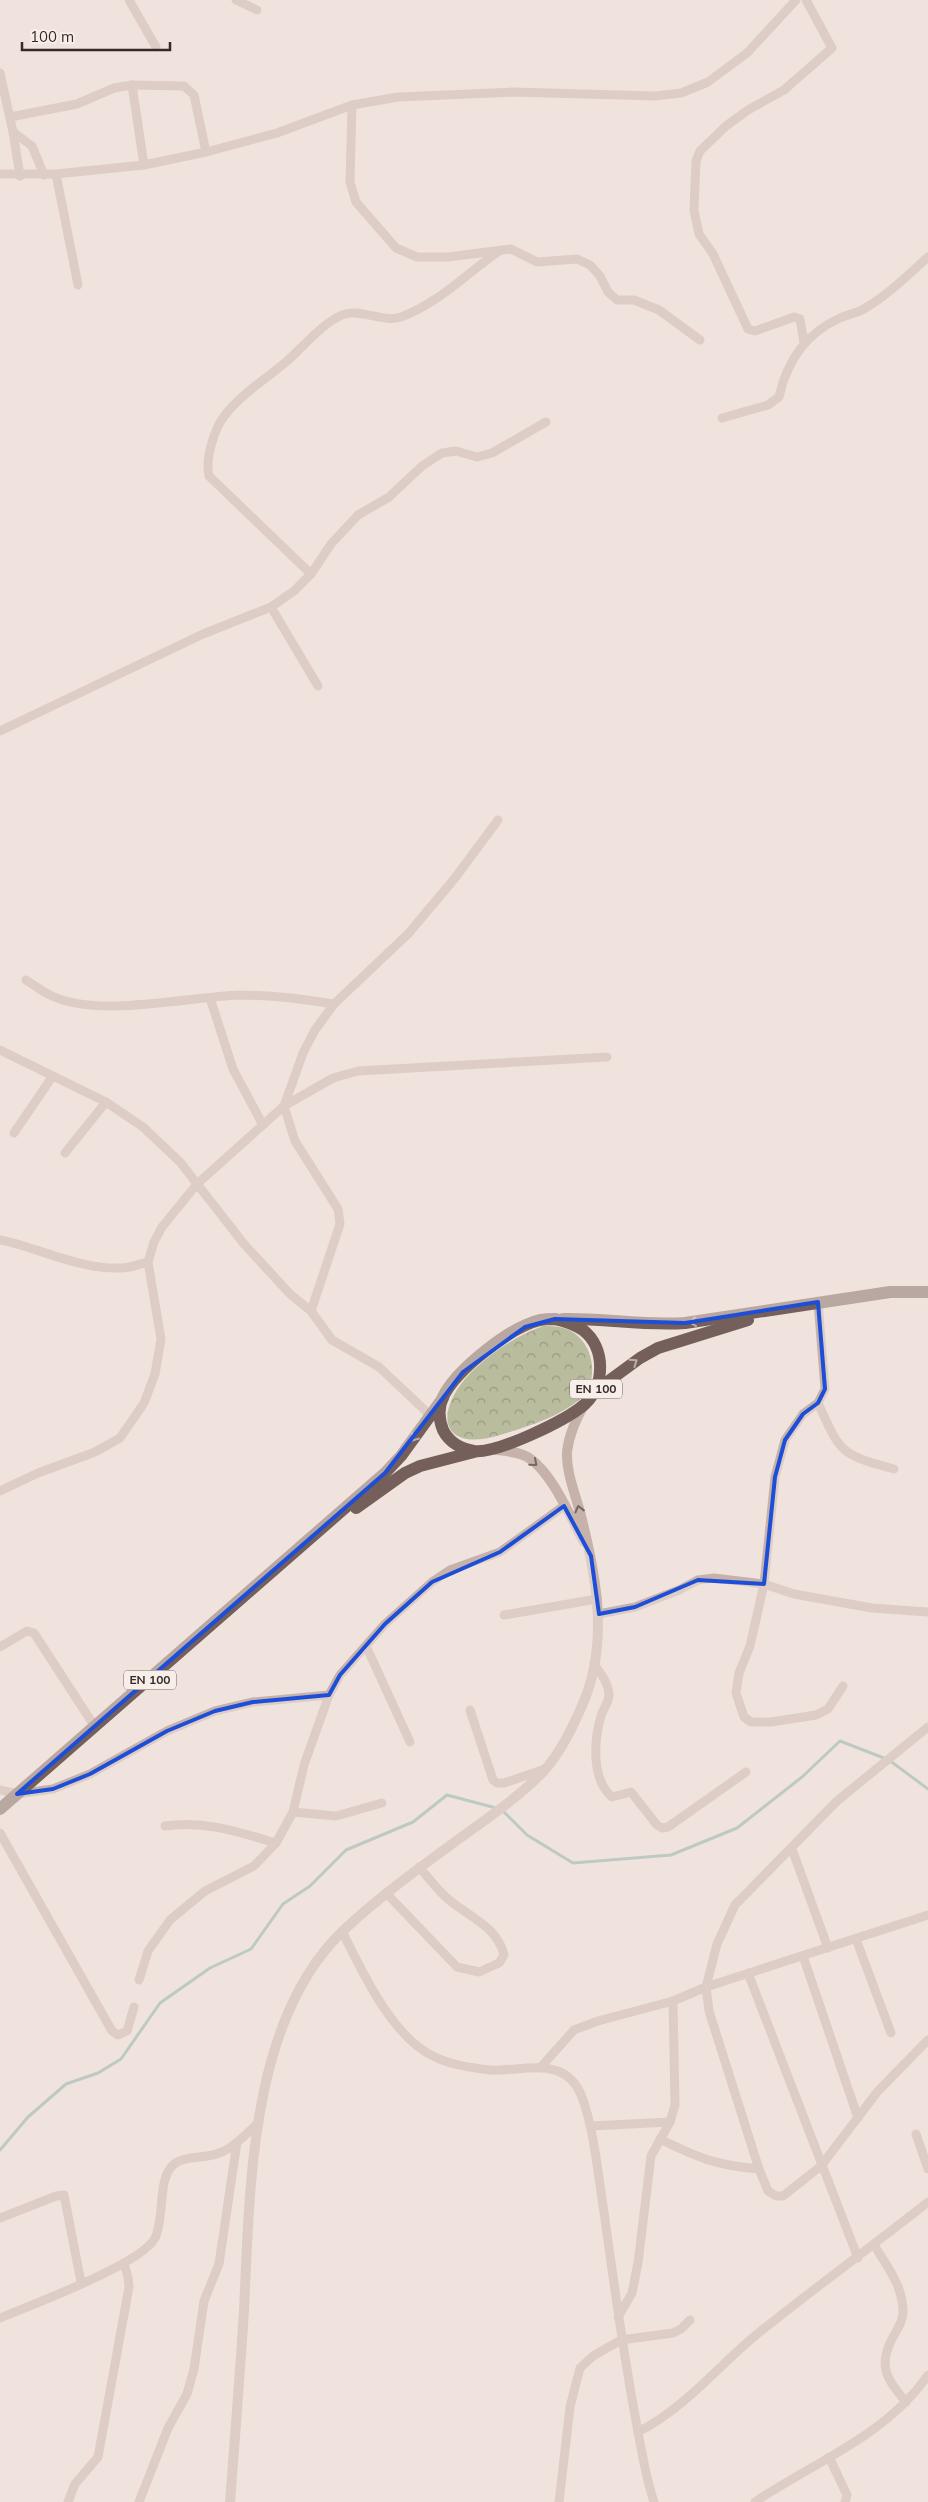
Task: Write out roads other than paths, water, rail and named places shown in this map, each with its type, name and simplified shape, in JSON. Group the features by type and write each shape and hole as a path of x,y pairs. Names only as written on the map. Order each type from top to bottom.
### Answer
{"main road":[{"name":"EN 100","path":"0,1809 385,1473 431,1416 463,1372 504,1339 539,1320 594,1318 662,1325 711,1320 890,1292 928,1292"},
{"name":"EN 100","path":"299,1549 405,1472 438,1460 513,1442 562,1419 584,1404 595,1391 640,1358 658,1348 776,1310"},
{"name":"EN 100","path":"555,1319 570,1323 584,1331 594,1343 600,1359 600,1375 595,1391"},
{"path":"443,1398 439,1409 440,1421 444,1432 452,1442 464,1449 483,1450"}],"street":[{"path":"129,0 156,46"},
{"path":"236,0 257,10"},
{"path":"0,174 20,176 44,175 144,165 206,152 277,133 352,105 398,97 476,96 513,92 655,96 681,93 708,82 747,53 796,0"},
{"path":"804,342 800,320 794,317 755,331 748,329 713,254 698,234 694,210 694,174 700,151 726,126 748,110 784,90 832,48 806,0"},
{"path":"0,73 13,132 20,176"},
{"path":"10,117 77,104 114,88 132,85 184,86 190,89 194,95 206,152"},
{"path":"132,85 144,165"},
{"path":"352,105 350,182 356,202 396,248 417,257 448,257 511,249 537,262 577,259 590,265 600,276 608,292 617,300 634,300 658,310 700,340"},
{"path":"13,132 32,146 44,175"},
{"path":"56,174 78,285"},
{"path":"311,574 209,476 207,456 224,415 323,328 344,314 400,318 424,306 458,284 499,251"},
{"path":"722,418 768,405 779,397 788,370 804,342 839,318 861,310 893,289 928,257"},
{"path":"0,731 203,634 271,608 294,591 311,574 331,544 358,516 389,497 422,466 435,457 442,453 456,452 477,457 492,453 546,422"},
{"path":"271,608 318,686"},
{"path":"311,1311 340,1224 338,1209 295,1141 284,1106 303,1054 315,1030 334,1004 408,934 455,878 498,820"},
{"path":"26,980 53,997 83,1004 124,1005 239,995 287,998 334,1004"},
{"path":"210,998 233,1069 264,1125"},
{"path":"0,1050 106,1102 143,1126 180,1162 244,1244 290,1294 311,1311 332,1340 379,1367 431,1416"},
{"path":"0,1490 38,1473 95,1452 120,1438 144,1403 155,1374 162,1339 148,1262 154,1242 162,1226 197,1184 284,1106 333,1078 358,1071 607,1057"},
{"path":"14,1133 52,1077"},
{"path":"65,1153 106,1102"},
{"path":"0,1240 21,1244 93,1266 123,1268 148,1262"},
{"path":"818,1302 825,1389 818,1403 803,1414 785,1440 775,1478 764,1584 750,1646 739,1673 736,1693 744,1717 751,1722 771,1722 816,1715 828,1708 844,1686"},
{"path":"818,1403 840,1448 856,1458 894,1469"},
{"path":"230,2502 249,2209 264,2084 280,2030 303,1984 323,1953 342,1931 386,1893 501,1809 545,1769 569,1734 585,1698 594,1664 599,1614 591,1556 568,1467 567,1450 572,1428 584,1404"},
{"path":"483,1450 511,1451 529,1458 541,1469 564,1506 591,1556"},
{"path":"138,1980 148,1952 170,1920 205,1891 254,1866 276,1843 293,1812 304,1765 330,1694 340,1675 367,1648 386,1624 432,1582 450,1570 500,1552 564,1506"},
{"path":"599,1614 635,1607 698,1580 714,1578 764,1584 794,1594 872,1608 928,1612"},
{"path":"504,1615 597,1599"},
{"path":"0,1647 27,1631 34,1633 95,1727"},
{"path":"367,1648 410,1742"},
{"path":"594,1664 608,1685 609,1697 596,1734 594,1755 600,1775 608,1793 612,1797 631,1792 657,1825 662,1828 668,1827 746,1772"},
{"path":"0,1790 17,1794 53,1789 83,1777 167,1731 215,1711 253,1702 330,1694"},
{"path":"470,1710 493,1780 497,1783 504,1783 545,1769"},
{"path":"928,1727 837,1801 736,1905 717,1944 706,1987 709,2010 759,2169 768,2191 776,2196 783,2196 821,2166 878,2091 928,2040"},
{"path":"293,1812 336,1816 382,1803"},
{"path":"165,1826 182,1824 206,1825 225,1828 276,1843"},
{"path":"0,1833 112,2031 118,2035 127,2031 134,2007"},
{"path":"792,1849 828,1948"},
{"path":"386,1893 457,1967 479,1972 499,1962 504,1955 501,1942 476,1918 445,1897 420,1867"},
{"path":"540,2068 574,2030 598,2020 673,2001 706,1987 928,1915"},
{"path":"342,1931 363,1973 390,2015 413,2042 434,2057 456,2064 491,2070 540,2068 562,2072 576,2084 591,2126 621,2340 645,2473 654,2502"},
{"path":"856,1939 891,2033"},
{"path":"802,1956 858,2118"},
{"path":"748,1973 858,2258"},
{"path":"618,2317 632,2293 640,2254 650,2156 670,2122 675,2105 673,2001"},
{"path":"0,2318 124,2264 154,2240 158,2229 166,2179 172,2166 182,2159 197,2159 223,2152 259,2122"},
{"path":"591,2126 670,2122"},
{"path":"916,2134 928,2169"},
{"path":"660,2139 702,2160 733,2167 759,2169"},
{"path":"139,2502 168,2428 187,2394 194,2369 204,2301 219,2264 237,2142"},
{"path":"0,2218 56,2196 64,2195 81,2282"},
{"path":"638,2432 659,2421 682,2403 755,2336 928,2202"},
{"path":"874,2245 897,2281 901,2294 903,2312 900,2324 886,2352 885,2366 888,2379 906,2402"},
{"path":"68,2502 75,2484 98,2457 128,2287 128,2278 124,2264"},
{"path":"559,2502 570,2407 580,2368 593,2356 621,2340 673,2333 681,2329 690,2320"},
{"path":"755,2502 829,2456 874,2431 906,2402 928,2375"},
{"path":"829,2456 847,2495 845,2502"}],"waterway":[{"path":"502,1810 527,1835 573,1863 671,1855 737,1828 802,1777 840,1741 889,1760 928,1789"},
{"path":"0,2150 28,2117 66,2084 98,2073 121,2059 160,2003 210,1968 251,1949 283,1904 310,1886 346,1850 413,1822 447,1795 496,1808"}]}
